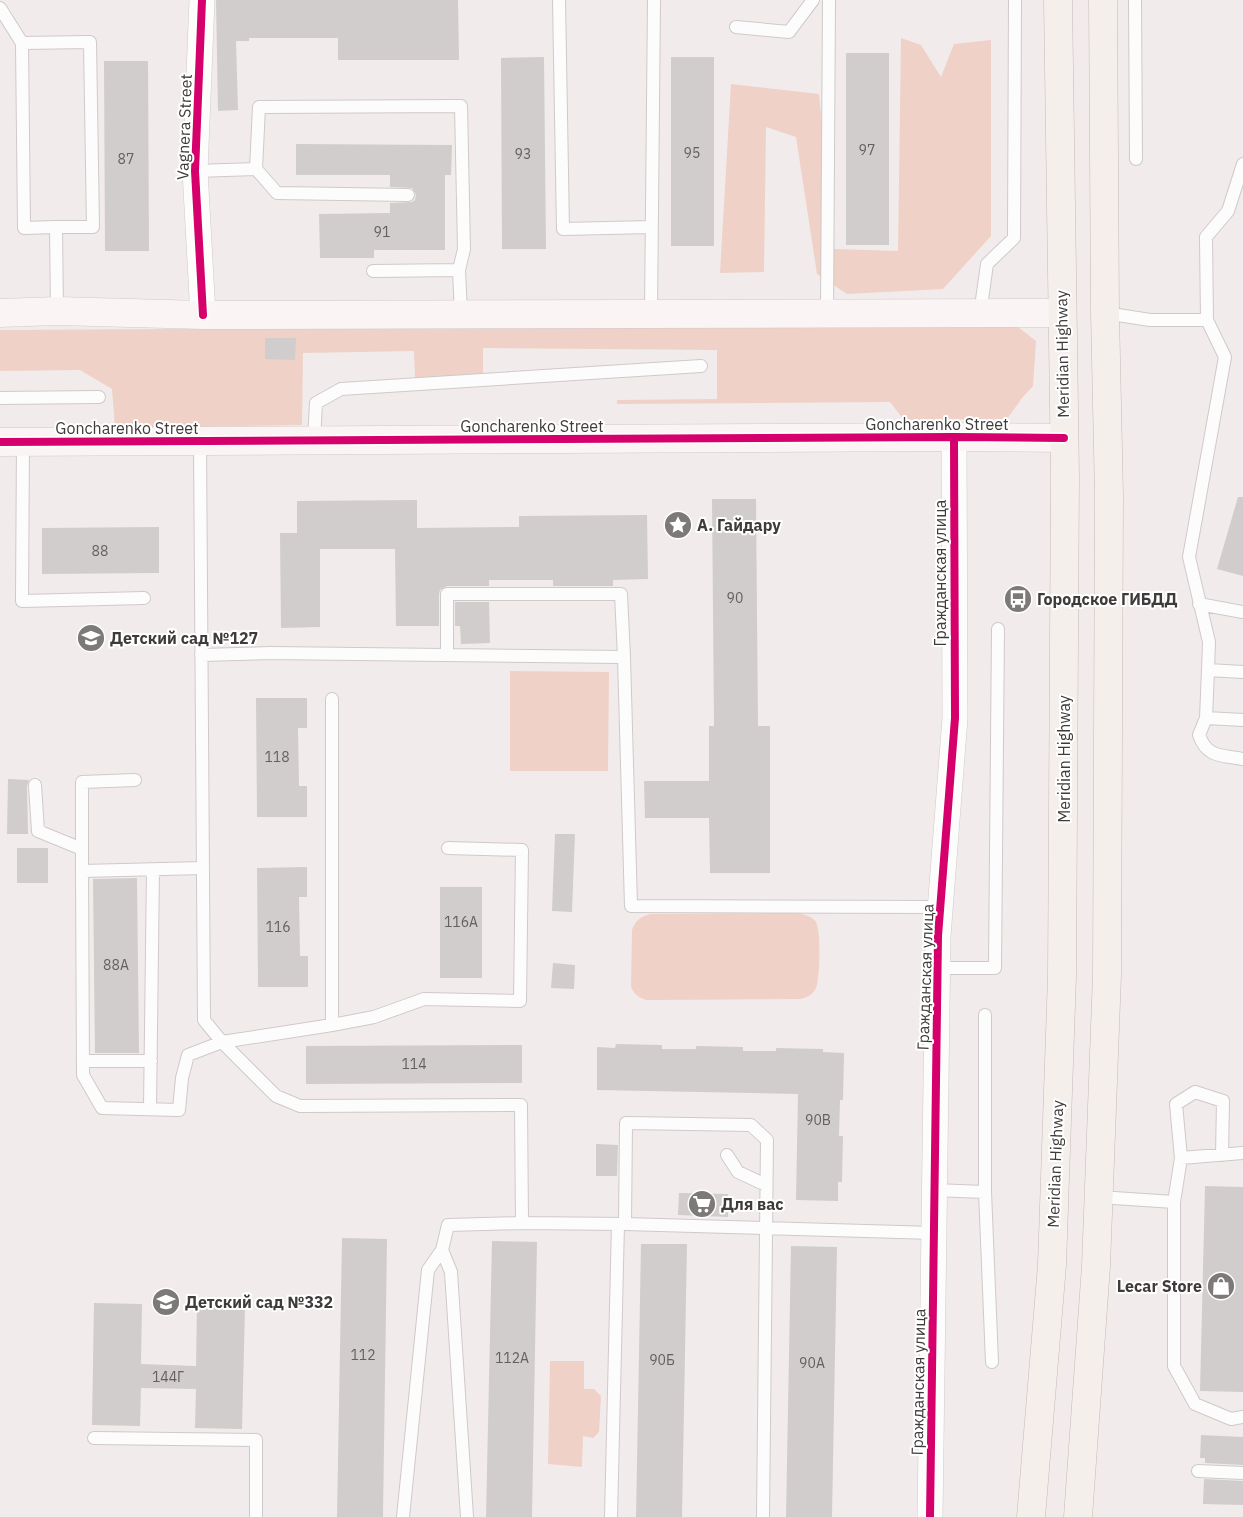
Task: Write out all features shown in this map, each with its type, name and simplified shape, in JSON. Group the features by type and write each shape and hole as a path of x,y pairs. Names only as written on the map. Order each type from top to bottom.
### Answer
{"main road":[{"name":"Meridian Highway","path":"1031,1517 1052,1265 1062,976 1065,590 1058,0"},
{"path":"1078,1517 1096,1275 1107,975 1109,496 1105,312 1103,0"},
{"path":"1061,313 1105,312"},
{"name":"Goncharenko Street","path":"1064,438 1107,438"}],"street":[{"name":"Vagnera Street","path":"202,0 196,171 203,314"},
{"path":"0,313 1061,313"},
{"name":"Гражданская улица","path":"930,1517 937,968 954,718 954,437"},
{"name":"Goncharenko Street","path":"12,442 1064,438"}],"lane":[{"path":"559,0 563,229 650,227"},
{"path":"651,313 650,227 654,0"},
{"path":"736,27 789,32 813,0"},
{"path":"827,313 828,0"},
{"path":"980,314 987,264 1014,238 1015,0"},
{"path":"1135,0 1136,160"},
{"path":"0,8 22,43 24,228 93,227 90,42 22,43"},
{"path":"408,194 277,193 256,169 259,107 461,106 464,249 460,270 460,314"},
{"path":"1243,164 1228,212 1206,237 1207,320 1226,357 1189,557 1209,642 1206,718 1199,735 1202,746 1211,753 1243,759"},
{"path":"196,171 256,169"},
{"path":"56,227 57,312"},
{"path":"373,271 460,270"},
{"path":"1105,312 1150,320 1207,320"},
{"path":"314,441 316,403 341,389 701,366"},
{"path":"0,398 99,397"},
{"path":"12,442 22,601 144,598"},
{"path":"200,442 204,1020 222,1042 276,1096 300,1106 521,1104 522,1223"},
{"path":"447,655 447,594 621,594 631,906 940,907"},
{"path":"1199,604 1243,612"},
{"path":"937,968 995,968 998,629"},
{"path":"201,654 624,657"},
{"path":"1208,670 1243,672"},
{"path":"332,699 332,1025"},
{"path":"1206,718 1243,720"},
{"path":"135,780 82,782 83,1075 102,1108 179,1110 182,1078 188,1055 222,1042 374,1017 424,999 520,1001 522,850 448,848"},
{"path":"35,785 38,831 82,849"},
{"path":"82,871 203,868"},
{"path":"150,1109 153,870"},
{"path":"985,1015 985,1192 992,1362"},
{"path":"83,1061 151,1061"},
{"path":"1222,1155 1222,1101 1196,1092 1176,1104 1181,1158 1174,1202 1174,1366 1195,1404 1231,1419 1243,1417"},
{"path":"611,1517 626,1123 751,1125 767,1140 763,1517"},
{"path":"1181,1158 1243,1153"},
{"path":"727,1155 738,1172 766,1185"},
{"path":"934,1190 985,1192"},
{"path":"1099,1196 1174,1202"},
{"path":"403,1517 428,1270 442,1250 448,1225 522,1223 621,1224 934,1232"},
{"path":"442,1250 451,1272 467,1517"},
{"path":"94,1438 256,1440 256,1517"},
{"path":"1198,1471 1243,1473"}],"shaded area":[{"path":"901,38 921,45 941,77 954,44 991,40 991,236 943,289 847,294 817,274 796,137 766,127 764,272 720,273 731,84 819,94 834,249 898,251"},
{"path":"1014,324 1036,341 1033,386 1007,419 904,420 890,402 617,404 617,400 717,399 717,350 483,348 483,378 415,379 414,351 303,353 302,425 115,428 112,389 80,370 0,371 0,330"},
{"path":"510,671 609,672 608,771 510,771"},
{"path":"799,913 808,916 816,922 819,934 817,983 815,990 808,996 801,999 647,1000 638,996 631,987 632,930 636,922 643,916 650,914"},
{"path":"550,1361 584,1361 584,1389 594,1389 601,1396 599,1432 593,1438 583,1436 582,1467 548,1464"}],"building":[{"path":"216,0 458,0 459,60 338,60 338,38 249,38 249,41 236,41 238,110 218,111"},
{"path":"846,53 889,53 889,245 846,245"},
{"path":"544,57 546,249 502,249 501,58"},
{"path":"671,57 714,57 714,246 671,246"},
{"path":"104,61 148,61 149,251 105,251"},
{"path":"296,144 452,145 451,175 445,175 445,250 374,250 374,258 320,258 319,214 390,213 390,203 412,202 415,200 416,195 412,188 390,187 390,175 296,175"},
{"path":"265,338 296,338 295,360 265,359"},
{"path":"1238,497 1243,497 1243,576 1217,569"},
{"path":"712,499 756,499 758,726 770,726 770,873 710,873 709,818 645,818 644,781 709,781 709,726 714,726"},
{"path":"417,500 417,528 519,527 519,516 647,515 648,579 613,580 613,586 553,586 553,580 489,580 489,586 447,586 440,590 439,594 439,626 396,626 395,549 320,549 320,627 281,628 280,533 297,533 297,501"},
{"path":"159,527 159,573 42,574 42,528"},
{"path":"455,602 489,602 490,643 461,644 460,626 455,626"},
{"path":"256,698 307,698 307,728 298,728 299,786 307,786 307,817 257,817"},
{"path":"8,779 29,780 27,786 28,834 7,834"},
{"path":"555,834 575,834 572,912 552,911"},
{"path":"17,848 48,848 48,883 17,883"},
{"path":"307,867 307,897 299,897 300,956 308,956 308,987 258,987 257,868"},
{"path":"137,878 139,1053 95,1053 93,879"},
{"path":"440,887 482,887 482,978 440,978"},
{"path":"553,963 575,965 574,989 551,988"},
{"path":"616,1044 662,1045 662,1049 696,1049 696,1046 743,1047 743,1051 776,1051 776,1048 823,1049 823,1052 844,1053 843,1100 840,1100 839,1136 843,1136 842,1182 838,1182 838,1201 796,1200 798,1094 597,1090 597,1047 615,1048"},
{"path":"522,1045 522,1083 306,1084 306,1046"},
{"path":"596,1144 618,1145 617,1176 596,1176"},
{"path":"1205,1186 1243,1187 1243,1392 1200,1391"},
{"path":"679,1193 728,1194 728,1217 678,1215"},
{"path":"342,1238 387,1239 383,1517 337,1517"},
{"path":"492,1241 537,1242 532,1517 486,1517"},
{"path":"641,1244 687,1244 682,1517 636,1517"},
{"path":"791,1246 837,1247 832,1517 786,1517"},
{"path":"94,1303 142,1304 141,1364 196,1366 197,1305 245,1306 242,1429 195,1428 196,1389 141,1388 140,1426 92,1425"},
{"path":"1201,1435 1243,1437 1243,1465 1205,1463 1205,1458 1200,1458"},
{"path":"1204,1479 1243,1481 1243,1505 1203,1504"}],"cycle path":[{"path":"202,0 195,171 203,315"},
{"path":"930,1517 938,936 955,718 954,437"},
{"path":"0,442 1064,438"}],"place":[{"name":"А. Гайдару","path":"678,525"},
{"name":"Городское ГИБДД","path":"1018,599"},
{"name":"Детский сад №127","path":"91,638"},
{"name":"Для вас","path":"702,1204"},
{"name":"Lecar Store","path":"1221,1286"},
{"name":"Детский сад №332","path":"166,1302"}]}
